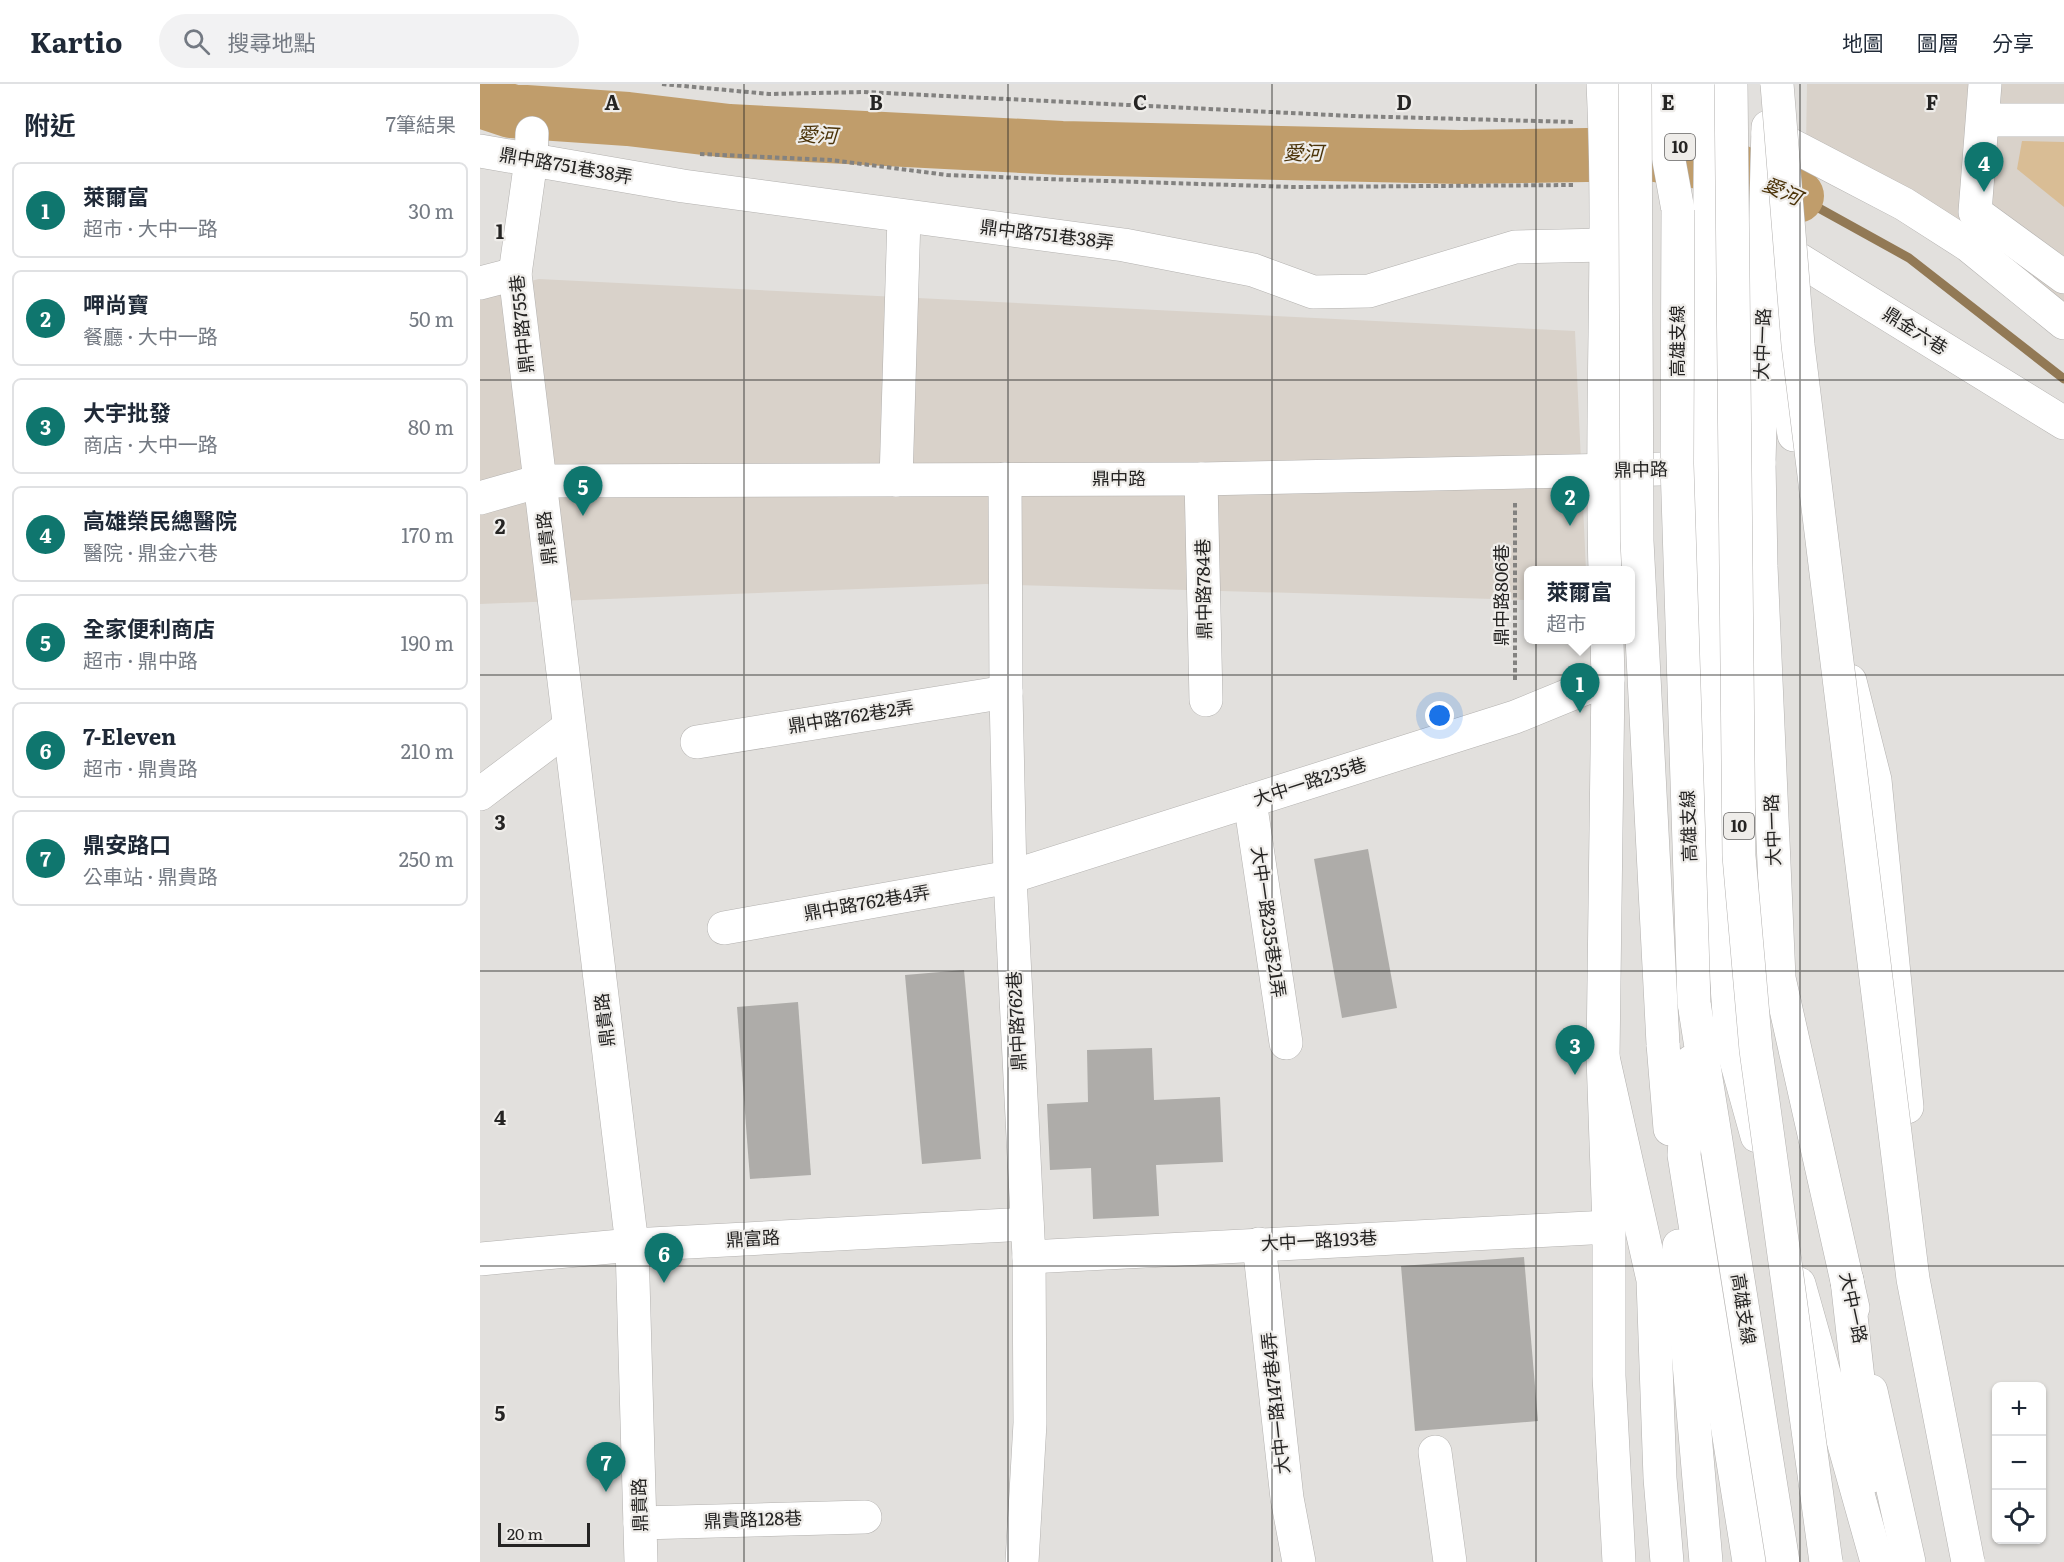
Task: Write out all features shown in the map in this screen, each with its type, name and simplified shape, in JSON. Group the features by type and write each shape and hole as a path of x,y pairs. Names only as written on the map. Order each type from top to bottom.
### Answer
{"main road":[{"path":"1603,84 1606,245 1602,471 1605,566"},
{"path":"1635,84 1637,541 1663,1044 1706,1562"},
{"path":"1655,84 1678,210"},
{"name":"高雄支線","path":"1681,84 1677,464 1694,1003 1783,1562"},
{"path":"1711,84 1707,468 1713,790 1731,1042 1878,1562"},
{"name":"10","path":"1731,84 1739,856 1756,1050 1827,1562"},
{"name":"大中一路","path":"1769,84 1760,463 1761,566 1779,978 1909,1562"},
{"path":"1777,84 1798,345 1913,1280 1968,1562"},
{"path":"1984,84 1975,213 2064,277"},
{"path":"1983,120 2064,120"},
{"path":"1768,134 1904,204 1968,245 2064,323"},
{"name":"鼎中路751巷38弄","path":"480,151 532,146 683,186 1124,245 1253,270 1313,292 1370,291 1515,247 1606,245"},
{"name":"鼎中路755巷","path":"532,146 515,274 540,481"},
{"path":"896,480 904,217"},
{"path":"1766,243 1802,489 1875,780 1924,1272 1980,1562"},
{"name":"鼎金六巷","path":"1766,243 2064,423"},
{"path":"480,283 515,274"},
{"name":"鼎中路","path":"480,498 540,481 1201,479 1707,468 1760,463"},
{"name":"鼎中路762巷","path":"1005,479 1010,877 1029,1257 1030,1423 1022,1562"},
{"name":"鼎中路784巷","path":"1201,479 1206,699"},
{"name":"鼎貴路","path":"540,481 632,1245 641,1562"},
{"path":"1607,644 1603,1057 1609,1227 1609,1376 1618,1562"},
{"name":"大中一路235巷","path":"1010,877 1515,717 1608,679"},
{"name":"鼎中路762巷2弄","path":"697,742 1006,692"},
{"path":"480,794 569,727"},
{"name":"大中一路235巷21弄","path":"1250,801 1286,1043"},
{"name":"鼎中路762巷4弄","path":"724,928 1010,877"},
{"path":"1694,1003 1684,1155 1749,1562"},
{"path":"1603,1057 1653,1280 1660,1478 1666,1562"},
{"name":"鼎富路","path":"480,1259 632,1245 1027,1224"},
{"name":"大中一路193巷","path":"1029,1257 1609,1227"},
{"name":"大中一路147巷4弄","path":"1258,1244 1287,1498 1299,1562"},
{"path":"1847,1280 1878,1562"},
{"path":"1435,1452 1450,1562"},
{"name":"鼎貴路128巷","path":"640,1523 865,1517"}],"path":[{"path":"662,84 769,94 864,92 1352,116 1605,123"},
{"path":"692,153 831,160 947,175 1068,180 1295,187 1604,185"},
{"name":"鼎中路806巷","path":"1515,472 1515,717"}],"shaded area":[{"path":"1807,84 2064,84 2064,306 1806,145"},
{"path":"2022,141 2064,142 2064,207 2017,169"},
{"path":"539,279 1575,331 1586,566 1524,566 1524,600 986,584 480,604 480,293"}],"building":[{"path":"1368,849 1397,1008 1342,1018 1314,859"},
{"path":"964,970 981,1159 922,1164 905,975"},
{"path":"798,1002 811,1175 750,1179 737,1007"},
{"path":"1152,1048 1154,1100 1220,1097 1223,1162 1156,1165 1159,1216 1093,1219 1091,1168 1050,1170 1047,1104 1088,1102 1087,1050"},
{"path":"1524,1257 1538,1421 1415,1431 1401,1266"}],"waterway":[{"name":"愛河","path":"480,101 511,111 628,119 729,131 1062,148 1461,157 1650,154 1725,166 1797,196"},
{"name":"愛河","path":"1797,196 1909,258 2064,379"}],"place":[{"name":"高雄榮民總醫院","path":"1984,192"},
{"name":"全家便利商店","path":"583,516"},
{"name":"呷尚寶","path":"1570,526"},
{"name":"萊爾富","path":"1580,713"},
{"name":"大宇批發","path":"1575,1075"},
{"name":"7-Eleven","path":"664,1283"},
{"name":"鼎安路口","path":"606,1492"}]}
